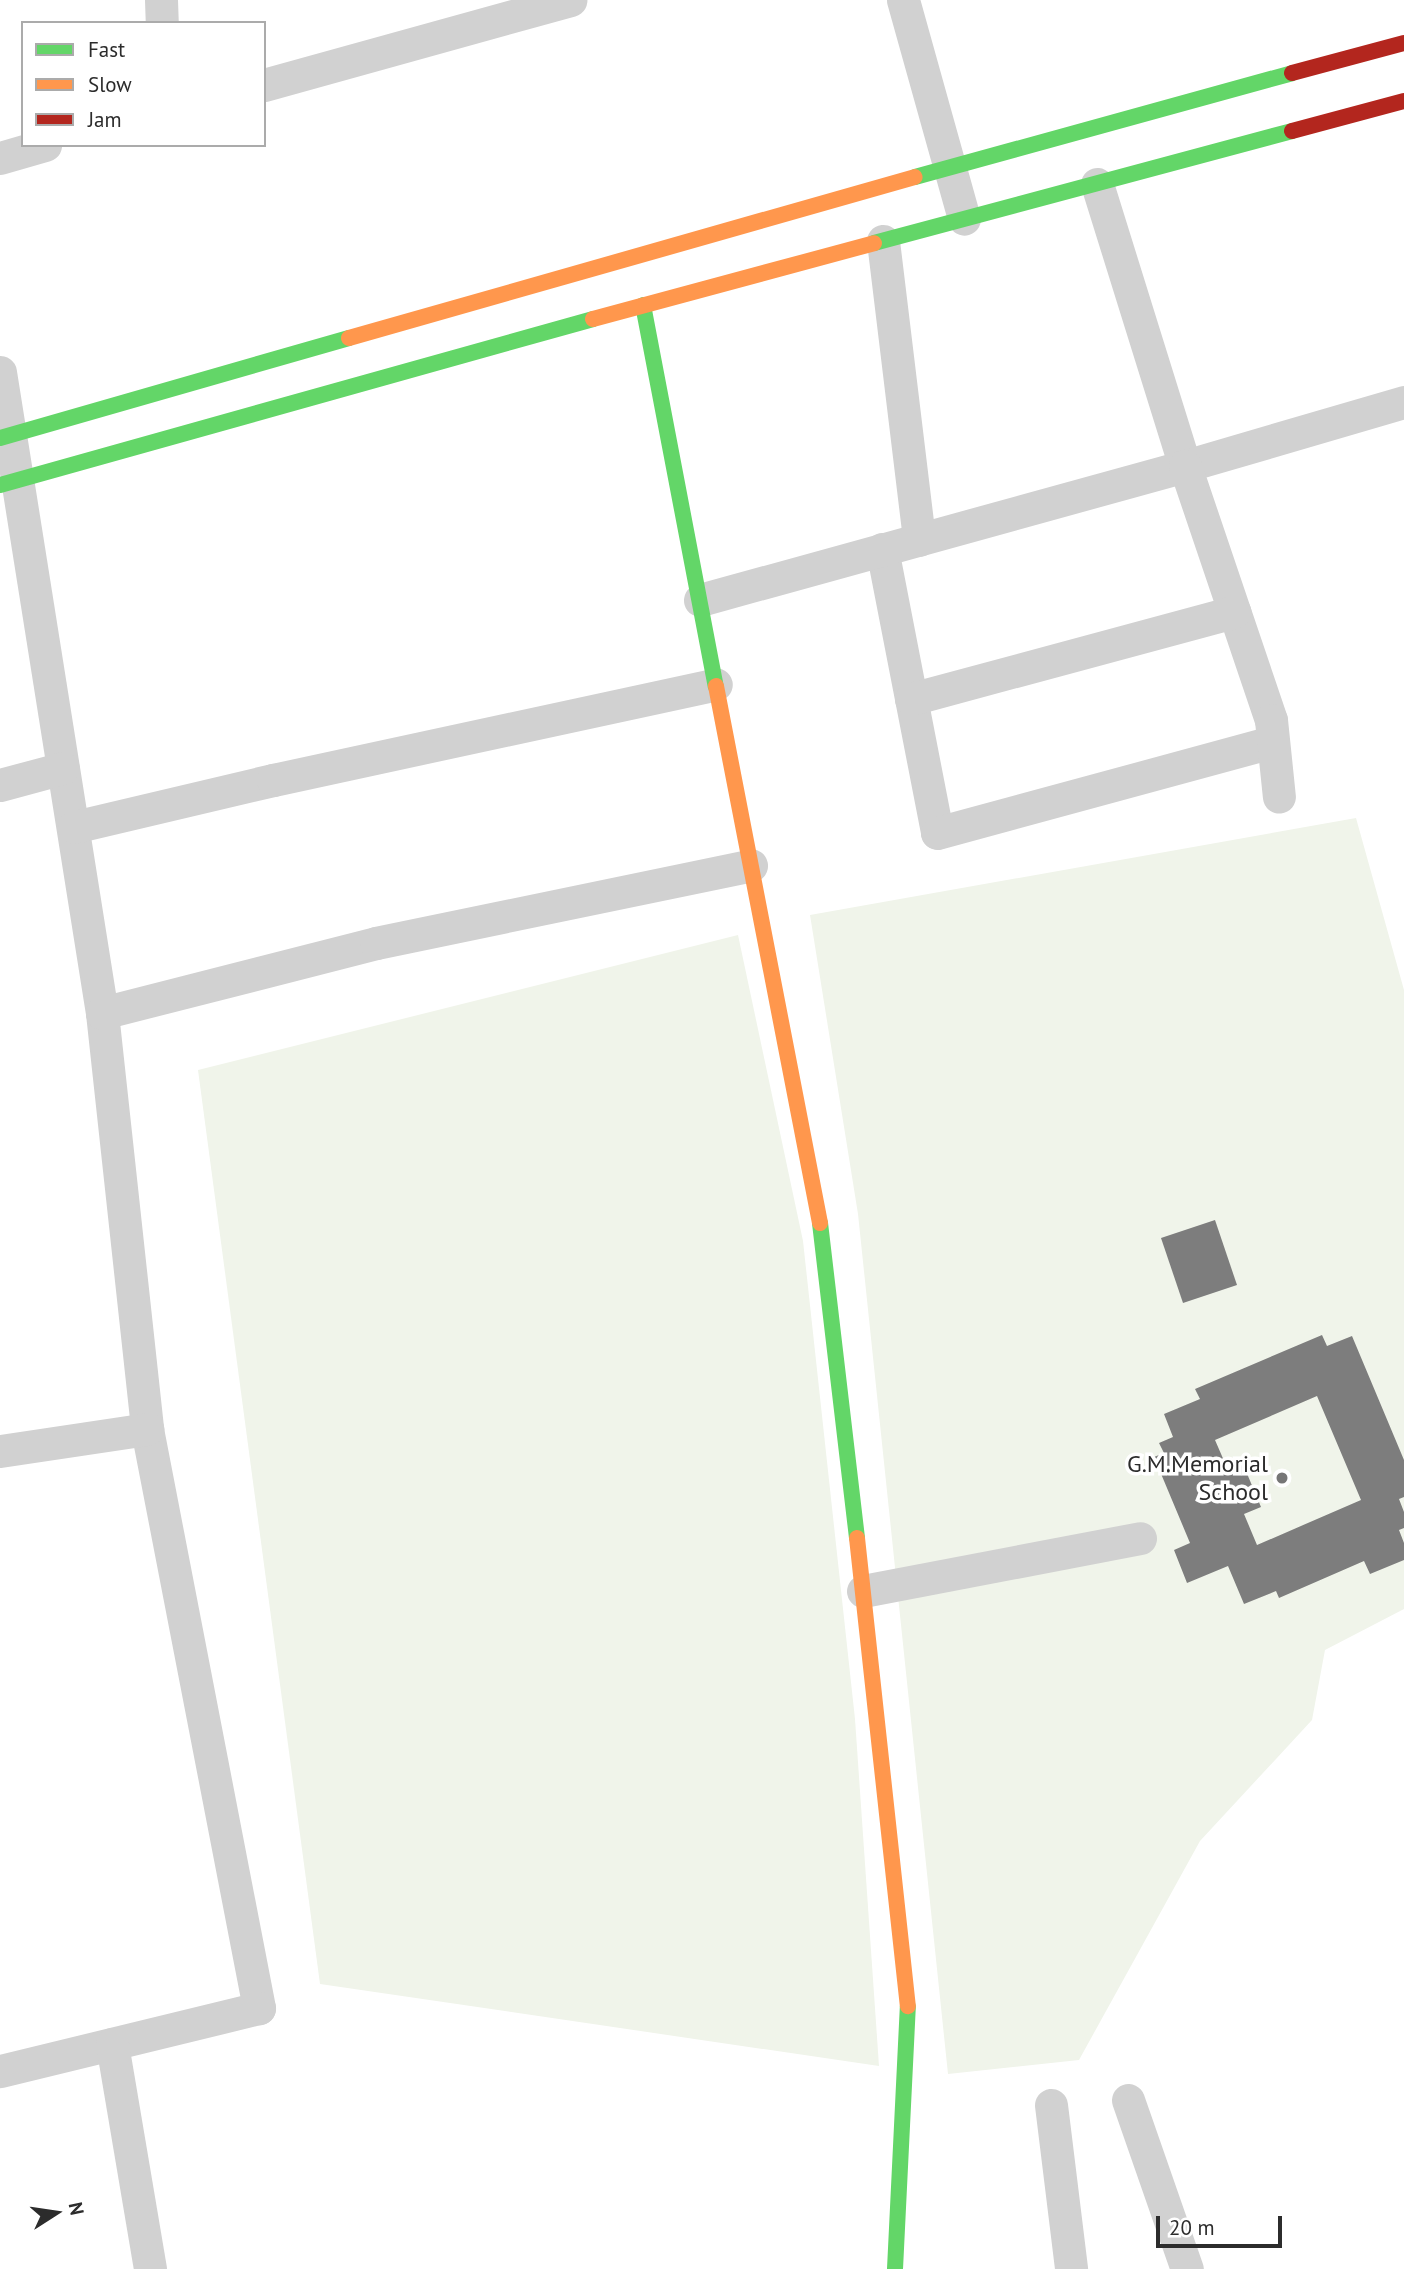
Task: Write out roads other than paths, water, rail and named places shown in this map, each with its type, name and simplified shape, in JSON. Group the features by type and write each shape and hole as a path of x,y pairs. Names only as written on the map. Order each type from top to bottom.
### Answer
{"main road":[{"path":"6,436 949,167 1404,43"},
{"path":"10,482 643,305 1404,101"},
{"path":"643,305 825,1254 909,2020 895,2269"}],"street":[{"path":"161,0 162,21"},
{"path":"266,84 570,0"},
{"path":"903,0 964,219"},
{"path":"0,158 38,147"},
{"path":"1097,184 1185,466 1271,720 1279,797"},
{"path":"883,241 919,540"},
{"path":"0,372 10,482 74,827 102,1013 147,1429 259,2008 0,2071"},
{"path":"699,600 1185,466 1404,402"},
{"path":"882,550 937,833 1273,742"},
{"path":"911,699 1234,612"},
{"path":"74,827 273,780 716,684"},
{"path":"0,785 63,768"},
{"path":"102,1013 376,943 751,865"},
{"path":"0,1451 147,1429"},
{"path":"863,1591 1140,1538"},
{"path":"112,2044 150,2269"},
{"path":"1128,2100 1187,2269"},
{"path":"1051,2105 1071,2269"}],"place":[{"name":"G.M.Memorial School","path":"1282,1478"}]}
